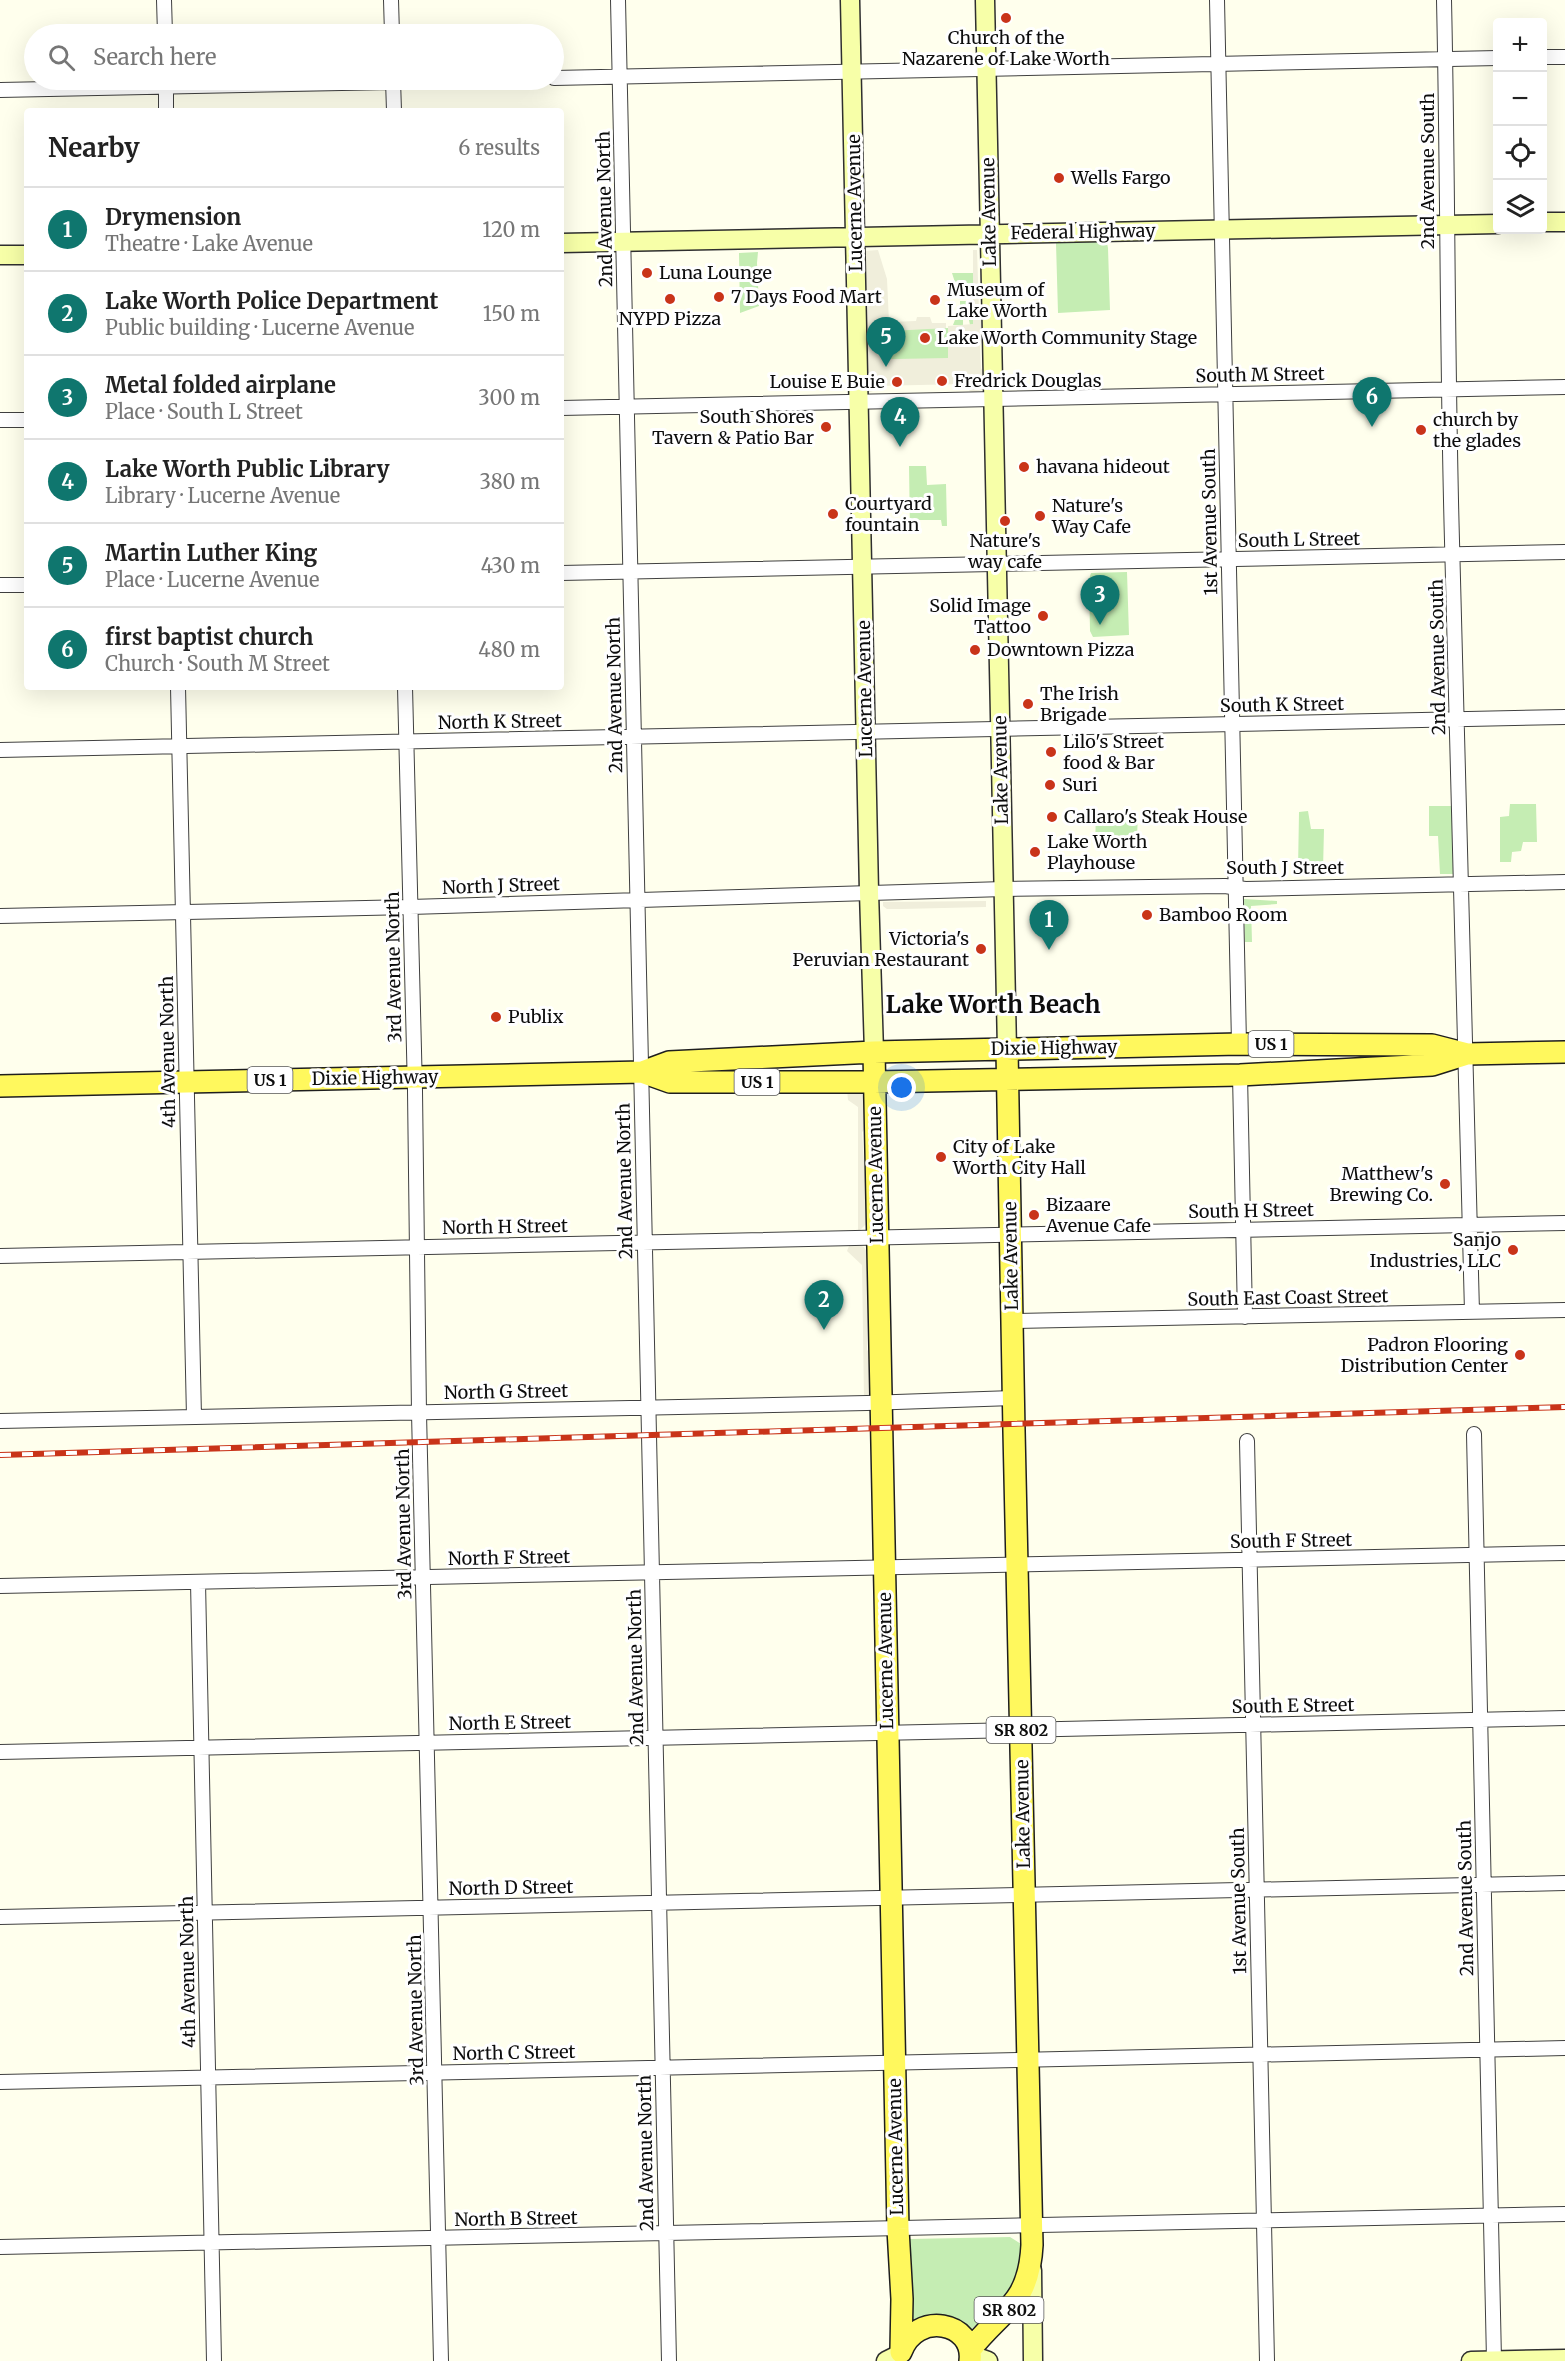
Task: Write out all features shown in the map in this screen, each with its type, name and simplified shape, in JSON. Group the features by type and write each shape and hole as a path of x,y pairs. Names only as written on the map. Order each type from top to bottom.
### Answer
{"main road":[{"name":"Lucerne Avenue","path":"850,0 857,237 894,2063 902,2308 897,2356"},
{"name":"Lake Avenue","path":"985,0 1033,2361"},
{"path":"1547,222 1565,222"},
{"name":"Federal Highway","path":"564,243 1493,224"},
{"path":"0,255 24,255"},
{"name":"Dixie Highway","path":"0,1086 642,1072 669,1062 874,1052 1239,1044 1432,1045 1467,1054 1565,1053"},
{"name":"Dixie Highway","path":"642,1072 670,1082 874,1082 1239,1075 1432,1065 1467,1054"},
{"name":"Lake Avenue","path":"975,2357 982,2335 1015,2304 1023,2290 1032,2259"},
{"path":"897,2356 906,2339 915,2331 926,2326 938,2325 956,2331 965,2340 975,2357"},
{"path":"1471,2361 1565,2359"}],"street":[{"path":"164,0 165,24"},
{"path":"391,0 392,24"},
{"name":"2nd Avenue North","path":"618,0 669,2361"},
{"name":"1st Avenue South","path":"1217,0 1220,229 1239,1044"},
{"name":"2nd Avenue South","path":"1444,0 1457,719 1472,1312"},
{"path":"1547,57 1565,57"},
{"path":"564,78 1493,58"},
{"path":"0,90 24,89"},
{"path":"166,90 166,108"},
{"path":"393,90 394,108"},
{"name":"South M Street","path":"564,408 1565,387"},
{"path":"0,420 24,420"},
{"name":"South L Street","path":"564,573 1565,552"},
{"path":"0,585 24,585"},
{"name":"4th Avenue North","path":"178,690 194,1417"},
{"name":"3rd Avenue North","path":"405,690 441,2361"},
{"name":"South K Street","path":"1000,729 1565,717"},
{"name":"North K Street","path":"0,750 1000,729"},
{"name":"South J Street","path":"1004,889 1214,886 1236,888 1565,882"},
{"name":"North J Street","path":"0,915 410,907 1004,889"},
{"path":"1239,1075 1245,1317"},
{"name":"South H Street","path":"1011,1235 1565,1223"},
{"name":"North H Street","path":"0,1256 1011,1235"},
{"name":"South East Coast Street","path":"1011,1321 1565,1310"},
{"name":"North G Street","path":"0,1421 1013,1398"},
{"name":"2nd Avenue South","path":"1474,1434 1494,2360"},
{"name":"1st Avenue South","path":"1247,1441 1267,2361"},
{"name":"South F Street","path":"1018,1565 1565,1553"},
{"name":"North F Street","path":"0,1586 1018,1565"},
{"name":"4th Avenue North","path":"198,1582 214,2361"},
{"name":"South E Street","path":"1021,1730 1565,1718"},
{"name":"North E Street","path":"0,1752 1021,1730"},
{"name":"North D Street","path":"0,1917 1565,1883"},
{"name":"North C Street","path":"0,2082 1565,2048"},
{"name":"North B Street","path":"0,2247 1565,2214"}],"green space":[{"path":"1101,241 1107,243 1108,248 1110,310 1058,313 1056,243"},
{"path":"758,252 759,306 740,313 739,253"},
{"path":"952,273 973,273 973,295 959,295"},
{"path":"960,301 973,301 975,324 970,325 969,320 963,320 963,325 953,325"},
{"path":"948,328 948,359 891,359 891,329"},
{"path":"909,466 926,466 927,485 946,484 947,526 942,526 941,520 916,520 915,529 910,529"},
{"path":"1127,572 1129,635 1093,637 1090,631 1089,579 1091,573"},
{"path":"1510,804 1536,804 1537,842 1523,842 1521,851 1512,852 1511,862 1500,862 1500,817 1509,816"},
{"path":"1429,806 1452,806 1453,874 1440,874 1438,836 1429,836"},
{"path":"1308,811 1311,829 1324,829 1323,870 1298,870 1299,812"},
{"path":"1096,814 1138,815 1137,836 1118,837 1117,846 1095,846"},
{"path":"1244,899 1277,901 1277,904 1251,906 1252,942 1245,942"},
{"path":"1010,2237 1021,2244 1022,2259 1006,2299 969,2331 913,2324 910,2239"}],"shaded area":[{"path":"878,250 887,279 889,322 916,321 917,317 930,317 932,323 946,323 946,328 891,331 891,359 895,359 948,358 948,326 973,324 973,250 977,250 979,311 986,338 980,345 981,368 986,377 982,390 972,393 963,384 875,386 873,391 868,393 863,388 864,363 867,359 864,251"},
{"path":"986,901 986,907 887,909 883,906 883,902"},
{"path":"847,1090 860,1092 865,1098 867,1127 862,1132 868,1222 858,1232 858,1107 848,1100"},
{"path":"857,1244 864,1247 868,1254 867,1350 871,1353 872,1394 864,1400 862,1265 847,1251 849,1246"}],"railway":[{"path":"0,1455 1565,1407"}],"place":[{"name":"Church of the Nazarene of Lake Worth","path":"1006,18"},
{"name":"Wells Fargo","path":"1059,178"},
{"name":"Luna Lounge","path":"647,273"},
{"name":"7 Days Food Mart","path":"719,297"},
{"name":"NYPD Pizza","path":"670,299"},
{"name":"Museum of Lake Worth","path":"935,300"},
{"name":"Lake Worth Community Stage","path":"925,338"},
{"name":"Martin Luther King","path":"886,367"},
{"name":"Fredrick Douglas","path":"942,381"},
{"name":"Louise E Buie","path":"897,382"},
{"name":"South Shores Tavern & Patio Bar","path":"826,427"},
{"name":"first baptist church","path":"1372,427"},
{"name":"church by the glades","path":"1421,430"},
{"name":"Lake Worth Public Library","path":"900,447"},
{"name":"havana hideout","path":"1024,467"},
{"name":"Courtyard fountain","path":"833,514"},
{"name":"Nature's Way Cafe","path":"1040,516"},
{"name":"Nature's way cafe","path":"1005,521"},
{"name":"Solid Image Tattoo","path":"1043,616"},
{"name":"Metal folded airplane","path":"1100,625"},
{"name":"Downtown Pizza","path":"975,650"},
{"name":"The Irish Brigade","path":"1028,704"},
{"name":"Lilo's Street food & Bar","path":"1051,752"},
{"name":"Suri","path":"1050,785"},
{"name":"Callaro's Steak House","path":"1052,817"},
{"name":"Lake Worth Playhouse","path":"1035,852"},
{"name":"Bamboo Room","path":"1147,915"},
{"name":"Victoria's Peruvian Restaurant","path":"981,949"},
{"name":"Drymension","path":"1049,950"},
{"name":"Publix","path":"496,1017"},
{"name":"City of Lake Worth City Hall","path":"941,1157"},
{"name":"Matthew's Brewing Co.","path":"1445,1184"},
{"name":"Bizaare Avenue Cafe","path":"1034,1215"},
{"name":"Sanjo Industries, LLC","path":"1513,1250"},
{"name":"Lake Worth Police Department","path":"824,1330"},
{"name":"Padron Flooring Distribution Center","path":"1520,1355"}],"district":[{"name":"Lake Worth Beach","path":"993,1005"}]}
